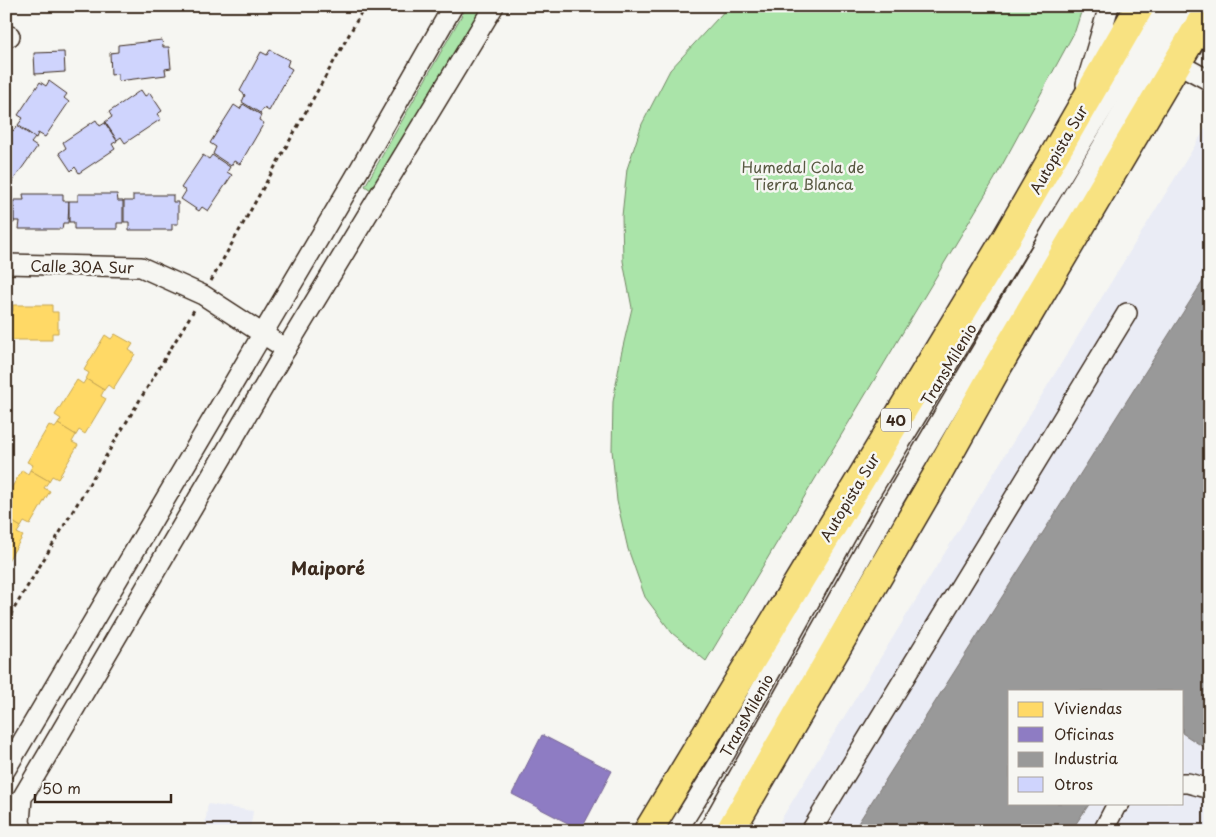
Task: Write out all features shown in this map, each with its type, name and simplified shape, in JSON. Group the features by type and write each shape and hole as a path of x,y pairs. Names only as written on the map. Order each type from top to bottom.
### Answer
{"highway":[{"name":"Autopista Sur","path":"648,831 1007,237 1140,6"},
{"path":"730,831 1024,322 1210,8"}],"street":[{"path":"6,769 354,179 453,6"},
{"path":"23,831 20,822 22,798 286,350 494,6"},
{"path":"1075,119 1109,6"},
{"name":"TransMilenio","path":"677,831 726,752 871,491 1082,142 1167,6"},
{"name":"TransMilenio","path":"708,831 894,499 1185,6"},
{"path":"1176,63 1210,82"},
{"name":"Calle 30A Sur","path":"6,264 141,267 203,295 286,350"},
{"path":"811,831 1128,313"},
{"path":"1184,783 1210,789"},
{"path":"1103,831 1117,804"}],"path":[{"path":"6,622 203,295 365,6"}],"shaded area":[{"path":"1210,121 1210,831 774,831"},
{"path":"208,804 253,811 250,831 204,831"}],"green space":[{"path":"467,6 483,6 371,190 365,186"},
{"name":"Humedal Cola de Tierra Blanca","path":"729,6 1083,6 1075,31 994,180 706,661 672,633 645,597 628,549 617,501 612,450 613,402 632,308 623,261 622,216 627,169 642,124 670,70"}],"building: Viviendas":[{"path":"13,305 52,305 52,312 58,312 58,333 52,333 52,340 9,340 9,333 6,333 6,311 13,311"},
{"path":"115,334 133,344 129,350 135,354 113,389 108,385 104,390 86,379 89,373 84,370 105,335 111,339"},
{"path":"86,379 104,390 101,396 106,399 85,434 79,430 76,435 58,424 61,419 55,415 77,380 83,384"},
{"path":"58,424 76,435 72,442 78,445 58,479 52,476 49,481 30,470 33,465 27,462 49,425 55,428"},
{"path":"22,470 28,474 30,470 49,481 44,488 50,491 30,525 24,522 21,527 6,518 6,497"},
{"path":"6,518 21,527 17,533 23,536 6,564"}],"building: Oficinas":[{"path":"542,735 612,771 581,830 512,794"}],"building: Industria":[{"path":"1210,270 1210,736 1202,746 1184,734 1184,690 1008,690 1008,804 1089,804 1071,831 853,831"}],"building: Otros":[{"path":"162,40 163,47 169,47 171,68 165,69 166,75 118,81 118,74 111,75 110,53 118,52 118,45"},
{"path":"270,50 289,60 287,66 292,69 269,111 264,108 260,113 242,102 245,95 240,91 261,52 267,55"},
{"path":"64,52 65,72 35,74 34,53"},
{"path":"49,81 67,94 64,98 69,102 45,137 38,133 36,138 18,125 23,118 18,115 40,82 46,86"},
{"path":"141,90 145,96 150,93 162,111 157,114 161,119 125,143 121,137 117,140 105,122 112,117 109,112"},
{"path":"243,104 261,115 259,120 264,123 240,164 234,161 231,166 213,154 216,147 210,143 234,105 240,109"},
{"path":"96,120 100,126 105,123 117,141 112,144 115,149 79,173 75,167 71,171 59,153 66,148 63,142"},
{"path":"17,126 35,138 31,143 37,147 12,182 6,178 6,129 8,127 13,131"},
{"path":"203,155 209,159 212,155 230,167 227,172 232,175 208,211 202,207 199,211 181,199 186,191 181,188"},
{"path":"6,194 8,194 8,201 14,201 14,223 8,223 8,229 6,229"},
{"path":"23,194 63,194 63,201 69,201 68,223 63,223 62,229 19,229 20,221 14,221 14,200 24,200"},
{"path":"78,194 117,194 118,201 123,201 123,223 117,223 117,229 74,229 74,222 69,222 69,201 78,201"},
{"path":"133,195 173,195 173,202 178,202 178,224 172,224 172,230 129,230 129,222 124,222 124,201 133,201"}],"district":[{"name":"Maiporé","path":"328,567"}]}
